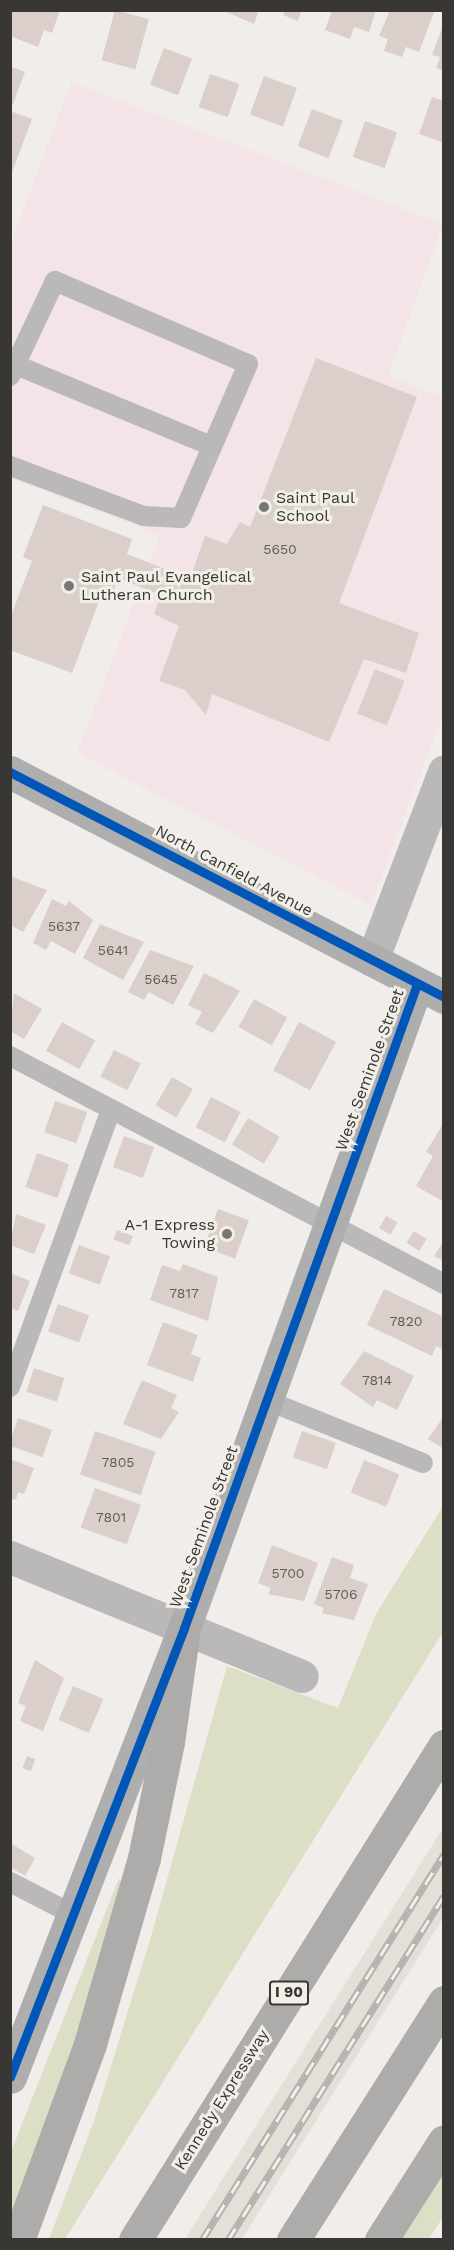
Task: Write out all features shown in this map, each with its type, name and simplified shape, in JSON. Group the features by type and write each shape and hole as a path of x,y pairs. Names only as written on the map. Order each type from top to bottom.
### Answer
{"highway":[{"path":"18,2240 90,2044 144,1858 168,1742 184,1628"},
{"name":"Kennedy Expressway","path":"135,2240 444,1746"},
{"path":"293,2240 444,2001"},
{"path":"381,2240 444,2141"}],"street":[{"path":"372,960 444,771"},
{"name":"North Canfield Avenue","path":"10,772 430,991"},
{"name":"West Seminole Street","path":"10,2077 76,1916 184,1628 330,1225 430,991"},
{"path":"10,1557 302,1676"}],"lane":[{"path":"10,466 144,516 181,518 248,364 56,281 13,370 212,446"},
{"path":"10,1056 444,1284"},
{"path":"10,1387 111,1109"},
{"path":"266,1400 423,1463"},
{"path":"10,1882 76,1916"}],"shaded area":[{"name":"Saint Paul School","path":"71,82 443,224 388,376 443,397 443,714 371,905 77,753 160,535 11,479 10,245"},
{"path":"443,1828 443,1918 242,2239 185,2239"}],"green space":[{"path":"443,1506 443,1632 65,2239 49,2239 94,2121 150,1940 227,1666 338,1708 376,1614"},
{"path":"119,1878 123,1888 72,2065 11,2225 11,2152"},
{"path":"443,2169 443,2217 429,2239 399,2240"}],"building":[{"path":"10,10 60,10 52,33 44,30 38,47 10,36"},
{"path":"115,10 149,19 135,69 102,60"},
{"path":"222,10 259,10 254,24"},
{"path":"285,10 302,10 298,21 283,15"},
{"path":"332,10 376,10 369,32 354,27 350,39 325,30"},
{"path":"390,10 435,10 419,52 406,47 402,57 384,51 388,39 379,36"},
{"path":"443,26 444,71 436,68 440,57 432,55"},
{"path":"164,48 192,59 178,95 150,84"},
{"path":"10,66 25,72 11,109 10,109"},
{"path":"210,74 239,84 228,117 199,107"},
{"path":"264,76 297,88 283,126 250,115"},
{"path":"432,97 444,101 444,143 419,134"},
{"path":"312,109 343,121 328,158 298,146"},
{"path":"10,111 32,119 11,175 10,175"},
{"path":"365,121 397,132 385,168 353,157"},
{"path":"316,358 417,397 339,603 419,633 406,673 364,659 329,742 212,694 206,715 185,690 159,681 179,626 154,614 161,595 118,578 111,597 102,593 72,673 10,650 10,618 32,561 23,557 43,505 132,539 127,554 190,579 205,536 227,544 240,522 250,527"},
{"path":"375,669 405,681 387,725 357,714"},
{"path":"10,876 47,890 23,932 10,925"},
{"path":"52,899 66,906 69,901 93,920 75,954 51,941 46,950 33,943"},
{"path":"100,924 144,942 123,980 83,958"},
{"path":"150,950 194,966 173,1005 149,992 144,1000 128,992"},
{"path":"204,973 240,991 213,1033 195,1024 202,1012 188,1005"},
{"path":"14,993 42,1009 24,1039 10,1031"},
{"path":"254,999 287,1017 272,1045 238,1027"},
{"path":"62,1022 95,1040 79,1069 46,1051"},
{"path":"299,1022 336,1042 310,1090 273,1071"},
{"path":"114,1050 141,1064 127,1090 100,1077"},
{"path":"172,1077 193,1089 176,1118 156,1106"},
{"path":"211,1097 240,1112 225,1142 196,1127"},
{"path":"55,1101 87,1112 76,1143 44,1132"},
{"path":"248,1118 280,1137 264,1164 232,1145"},
{"path":"444,1122 444,1202 416,1186 433,1156 426,1152"},
{"path":"124,1136 154,1147 143,1178 113,1167"},
{"path":"37,1153 69,1164 57,1198 25,1187"},
{"path":"218,1209 249,1220 235,1259 204,1248"},
{"path":"16,1214 46,1225 34,1254 10,1245"},
{"path":"386,1216 397,1222 391,1235 379,1228"},
{"path":"117,1230 133,1236 129,1245 113,1239"},
{"path":"414,1231 427,1239 419,1251 407,1243"},
{"path":"444,1240 444,1261 434,1256"},
{"path":"79,1245 110,1256 100,1284 69,1273"},
{"path":"183,1264 218,1277 208,1321 150,1300 162,1265 180,1271"},
{"path":"10,1273 30,1281 18,1311 10,1308"},
{"path":"384,1289 444,1317 444,1350 436,1346 432,1356 367,1325"},
{"path":"58,1304 89,1315 79,1343 48,1331"},
{"path":"163,1322 198,1335 191,1354 201,1358 193,1382 147,1365"},
{"path":"364,1351 414,1376 397,1410 377,1400 373,1407 340,1384"},
{"path":"34,1368 64,1378 57,1402 26,1392"},
{"path":"142,1380 177,1395 171,1408 179,1412 161,1439 123,1424"},
{"path":"444,1416 444,1449 428,1439"},
{"path":"18,1418 52,1430 43,1457 10,1446"},
{"path":"95,1431 156,1452 141,1495 80,1474"},
{"path":"302,1431 336,1443 327,1469 293,1457"},
{"path":"10,1459 34,1468 24,1494 18,1492 16,1500 10,1498"},
{"path":"364,1460 399,1474 386,1507 351,1492"},
{"path":"95,1488 141,1505 127,1544 81,1527"},
{"path":"272,1545 318,1563 304,1601 268,1594 271,1588 258,1583"},
{"path":"332,1557 354,1565 350,1578 368,1584 354,1620 322,1613 324,1608 314,1604"},
{"path":"35,1660 64,1678 43,1731 20,1721 26,1706 18,1703"},
{"path":"73,1686 103,1699 89,1733 59,1720"},
{"path":"27,1756 35,1759 31,1771 22,1768"},
{"path":"10,1843 35,1858 25,1876 10,1867"}],"railway":[{"path":"202,2240 444,1854"},
{"path":"228,2240 444,1896"}],"cycle path":[{"path":"10,772 444,997"},
{"path":"10,2077 184,1628 417,984"}],"place":[{"name":"Saint Paul School","path":"264,507"},
{"name":"Saint Paul Evangelical Lutheran Church","path":"69,586"},
{"name":"A-1 Express Towing","path":"227,1234"}]}
